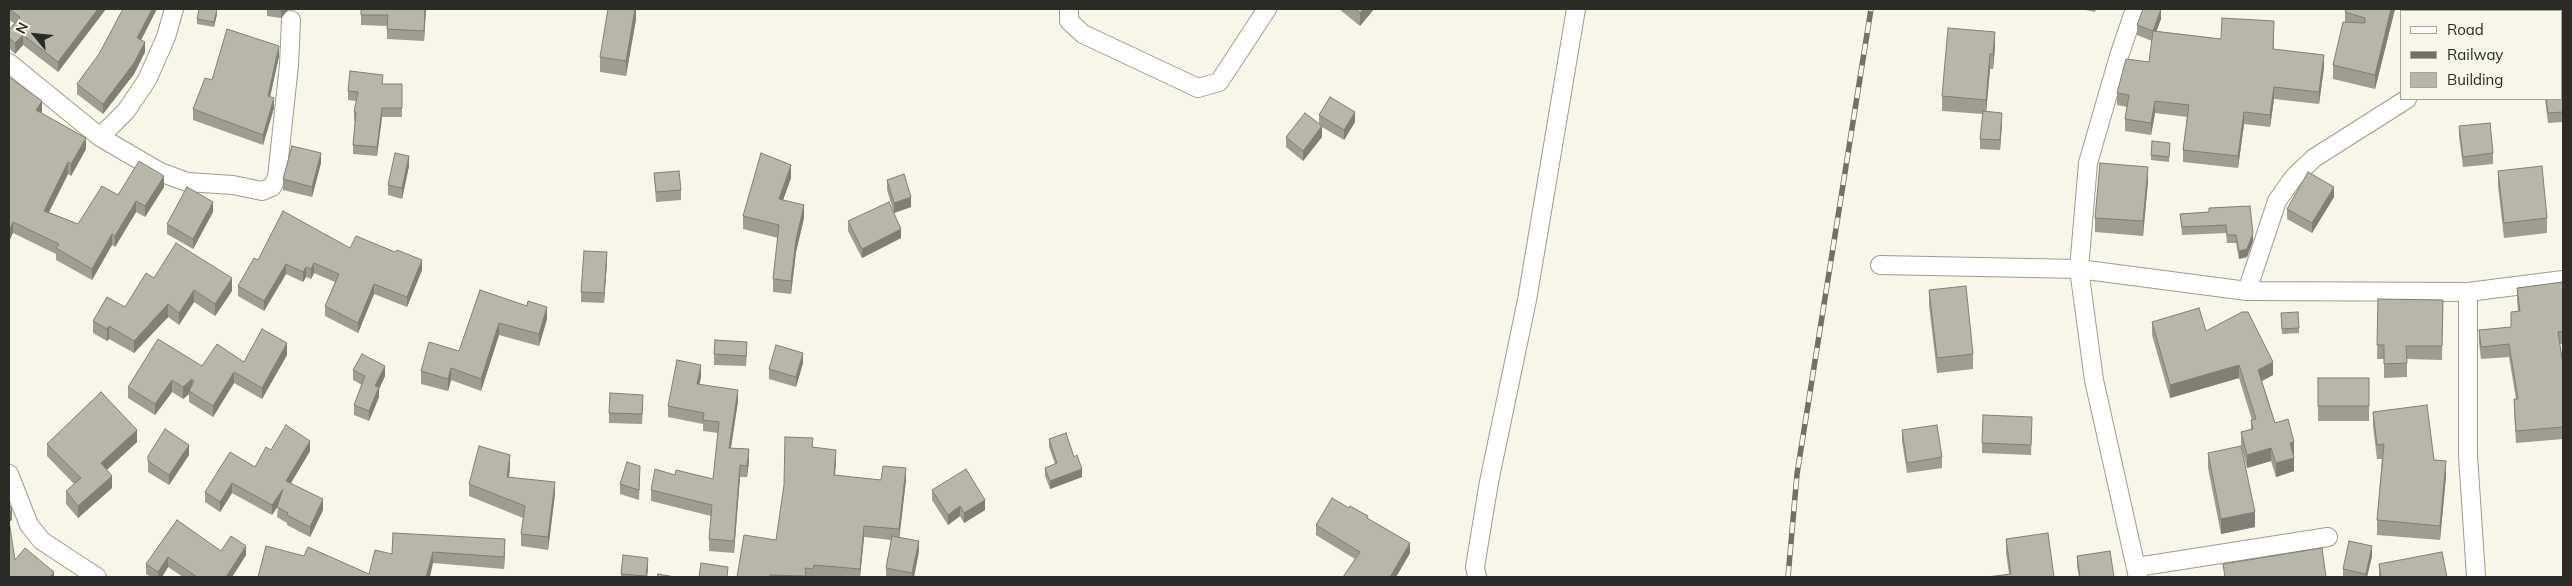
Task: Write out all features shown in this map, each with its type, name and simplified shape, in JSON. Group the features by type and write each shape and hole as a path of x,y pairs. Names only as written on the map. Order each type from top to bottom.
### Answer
{"street":[{"path":"100,137 126,111 147,80 166,37 174,9"},
{"path":"1069,9 1069,21 1083,34 1198,88 1219,82 1266,9"},
{"path":"1477,577 1475,567 1489,482 1526,300 1576,9"},
{"path":"2135,9 2119,56 2088,163 2079,269 2094,380 2138,572 2328,537"},
{"path":"9,63 100,137 160,172 187,182 233,185 262,191 272,187 277,176 289,66 291,20"},
{"path":"2246,291 2277,201 2294,177 2314,158 2405,100"},
{"path":"1880,265 2079,269 2246,291 2468,292 2563,280"},
{"path":"2468,292 2468,455 2476,577"},
{"path":"9,474 29,525 33,530 42,540 97,577"}],"building":[{"path":"9,9 98,9 58,62 23,35 15,43 9,38 9,30 20,17"},
{"path":"123,9 152,9 137,38 145,42 134,63 103,104 77,84 99,54"},
{"path":"199,9 217,9 214,22 197,19"},
{"path":"361,9 425,9 424,31 387,29 388,15 361,15"},
{"path":"608,9 635,9 626,61 600,57"},
{"path":"1355,9 1364,9 1360,13"},
{"path":"2143,9 2161,9 2153,31 2137,25"},
{"path":"2346,9 2391,9 2375,75 2333,65 2343,22 2365,23 2365,18 2345,12"},
{"path":"2222,18 2274,21 2273,49 2324,55 2319,92 2274,87 2270,115 2244,112 2238,156 2183,150 2189,105 2155,101 2151,123 2125,119 2129,95 2117,93 2126,59 2149,62 2153,31 2221,39"},
{"path":"1948,28 1995,32 1993,54 1990,54 1986,100 1942,96"},
{"path":"227,29 279,46 268,96 274,98 263,135 193,109 205,78 212,80"},
{"path":"350,71 383,75 382,84 402,84 402,108 382,108 377,147 353,145 356,112 354,112 358,92 348,91"},
{"path":"2562,74 2563,112 2548,113 2546,100 2562,100"},
{"path":"9,77 42,101 36,110 86,138 71,164 68,162 44,211 78,224 102,186 118,195 139,161 164,176 145,206 136,201 115,236 112,234 92,269 56,248 59,244 13,222 9,231"},
{"path":"1330,97 1355,112 1344,130 1319,115"},
{"path":"1983,111 2002,113 2000,140 1980,139"},
{"path":"1305,113 1322,126 1303,151 1286,137"},
{"path":"2490,123 2493,153 2463,157 2459,126"},
{"path":"2152,141 2170,143 2169,157 2151,155"},
{"path":"292,146 321,153 312,187 283,179"},
{"path":"395,153 409,156 402,188 388,185"},
{"path":"761,153 791,165 779,199 804,205 796,240 791,281 773,279 779,225 743,216"},
{"path":"2100,163 2148,167 2143,221 2095,218"},
{"path":"2542,166 2547,218 2504,223 2498,171"},
{"path":"679,171 681,190 656,192 654,173"},
{"path":"2308,172 2334,187 2312,223 2287,209"},
{"path":"904,174 911,197 894,203 887,180"},
{"path":"187,187 213,202 193,239 167,224"},
{"path":"889,202 901,229 862,249 848,221"},
{"path":"2250,206 2253,233 2247,249 2239,251 2236,235 2227,235 2226,225 2182,227 2180,214 2209,212 2209,208"},
{"path":"283,211 350,248 356,236 395,252 397,250 422,260 407,297 374,284 358,323 325,306 339,274 314,263 311,269 306,267 303,272 286,264 264,301 238,286 254,258 258,260"},
{"path":"176,243 232,278 215,304 194,290 179,313 168,304 134,341 109,326 107,329 93,321 107,297 125,307 146,273 154,278"},
{"path":"584,251 607,252 604,293 581,292"},
{"path":"2563,282 2563,331 2558,332 2563,365 2563,427 2516,431 2514,399 2518,399 2509,344 2481,347 2479,330 2511,327 2511,312 2520,311 2517,288"},
{"path":"1966,286 1973,354 1937,358 1929,290"},
{"path":"480,290 527,306 528,301 547,307 539,334 499,323 481,379 451,368 448,379 421,371 429,342 459,351"},
{"path":"2378,299 2443,300 2442,346 2406,346 2407,363 2384,364 2384,345 2377,345"},
{"path":"2199,308 2206,331 2242,312 2248,312 2273,362 2258,370 2275,423 2288,419 2294,442 2290,443 2294,458 2276,463 2271,448 2247,455 2241,432 2253,429 2251,420 2256,419 2239,365 2170,385 2152,322"},
{"path":"2298,312 2299,328 2282,329 2281,313"},
{"path":"262,329 287,343 262,388 234,372 213,406 189,391 194,381 192,379 183,387 172,380 155,404 128,387 158,339 202,366 217,344 244,362"},
{"path":"715,340 747,342 746,356 714,354"},
{"path":"776,345 803,353 796,377 769,369"},
{"path":"362,354 385,366 375,386 379,387 369,411 354,405 365,376 353,370"},
{"path":"677,360 701,365 697,384 738,390 729,448 749,449 747,466 740,465 734,541 709,539 712,505 651,490 655,469 675,475 676,470 713,479 719,422 703,420 704,413 668,406"},
{"path":"2318,378 2369,378 2369,406 2318,406"},
{"path":"101,392 137,430 101,463 112,476 78,506 66,491 81,478 47,444"},
{"path":"610,393 643,395 642,414 609,413"},
{"path":"2427,405 2434,460 2446,461 2440,526 2377,520 2384,444 2377,445 2373,412"},
{"path":"1983,415 2032,417 2031,445 1982,443"},
{"path":"286,425 310,441 286,481 323,499 310,527 287,515 288,513 277,507 283,489 272,505 232,483 220,502 205,492 230,452 255,467 266,447 271,450"},
{"path":"1937,425 1942,457 1907,463 1902,430"},
{"path":"165,429 189,445 169,475 148,461 148,456"},
{"path":"1066,433 1074,457 1077,455 1082,469 1050,481 1045,468 1057,463 1049,439"},
{"path":"785,437 813,438 812,447 836,450 834,475 881,480 883,466 906,468 899,529 864,526 860,569 814,565 813,569 805,568 806,576 770,575 770,577 737,577 744,535 776,540 784,485"},
{"path":"479,446 510,455 507,477 555,482 548,537 521,534 525,506 469,484"},
{"path":"2241,446 2255,512 2221,519 2208,453"},
{"path":"627,462 640,466 639,490 620,484"},
{"path":"966,469 985,500 964,513 960,506 948,515 932,490"},
{"path":"1332,498 1368,516 1367,518 1410,543 1390,577 1343,577 1360,552 1316,525"},
{"path":"177,520 221,551 231,536 246,546 226,577 197,577 168,557 158,572 146,564"},
{"path":"9,521 15,560 25,548 54,572 50,577 9,577"},
{"path":"393,533 505,539 504,557 433,552 426,577 258,577 266,546 304,556 308,547 369,574 375,550 392,554"},
{"path":"2048,533 2054,577 1987,577 2011,574 2006,539"},
{"path":"892,536 919,541 912,573 886,568"},
{"path":"2349,541 2372,546 2366,574 2343,569"},
{"path":"2322,548 2326,577 2225,577 2223,564"},
{"path":"2110,551 2114,577 2080,577 2077,556"},
{"path":"2442,552 2447,577 2381,577 2379,564"},
{"path":"623,555 648,558 646,576 621,574"},
{"path":"701,563 728,567 727,577 699,577"},
{"path":"658,574 675,577 657,577"}],"railway":[{"path":"1788,577 1797,474 1871,9"}]}
